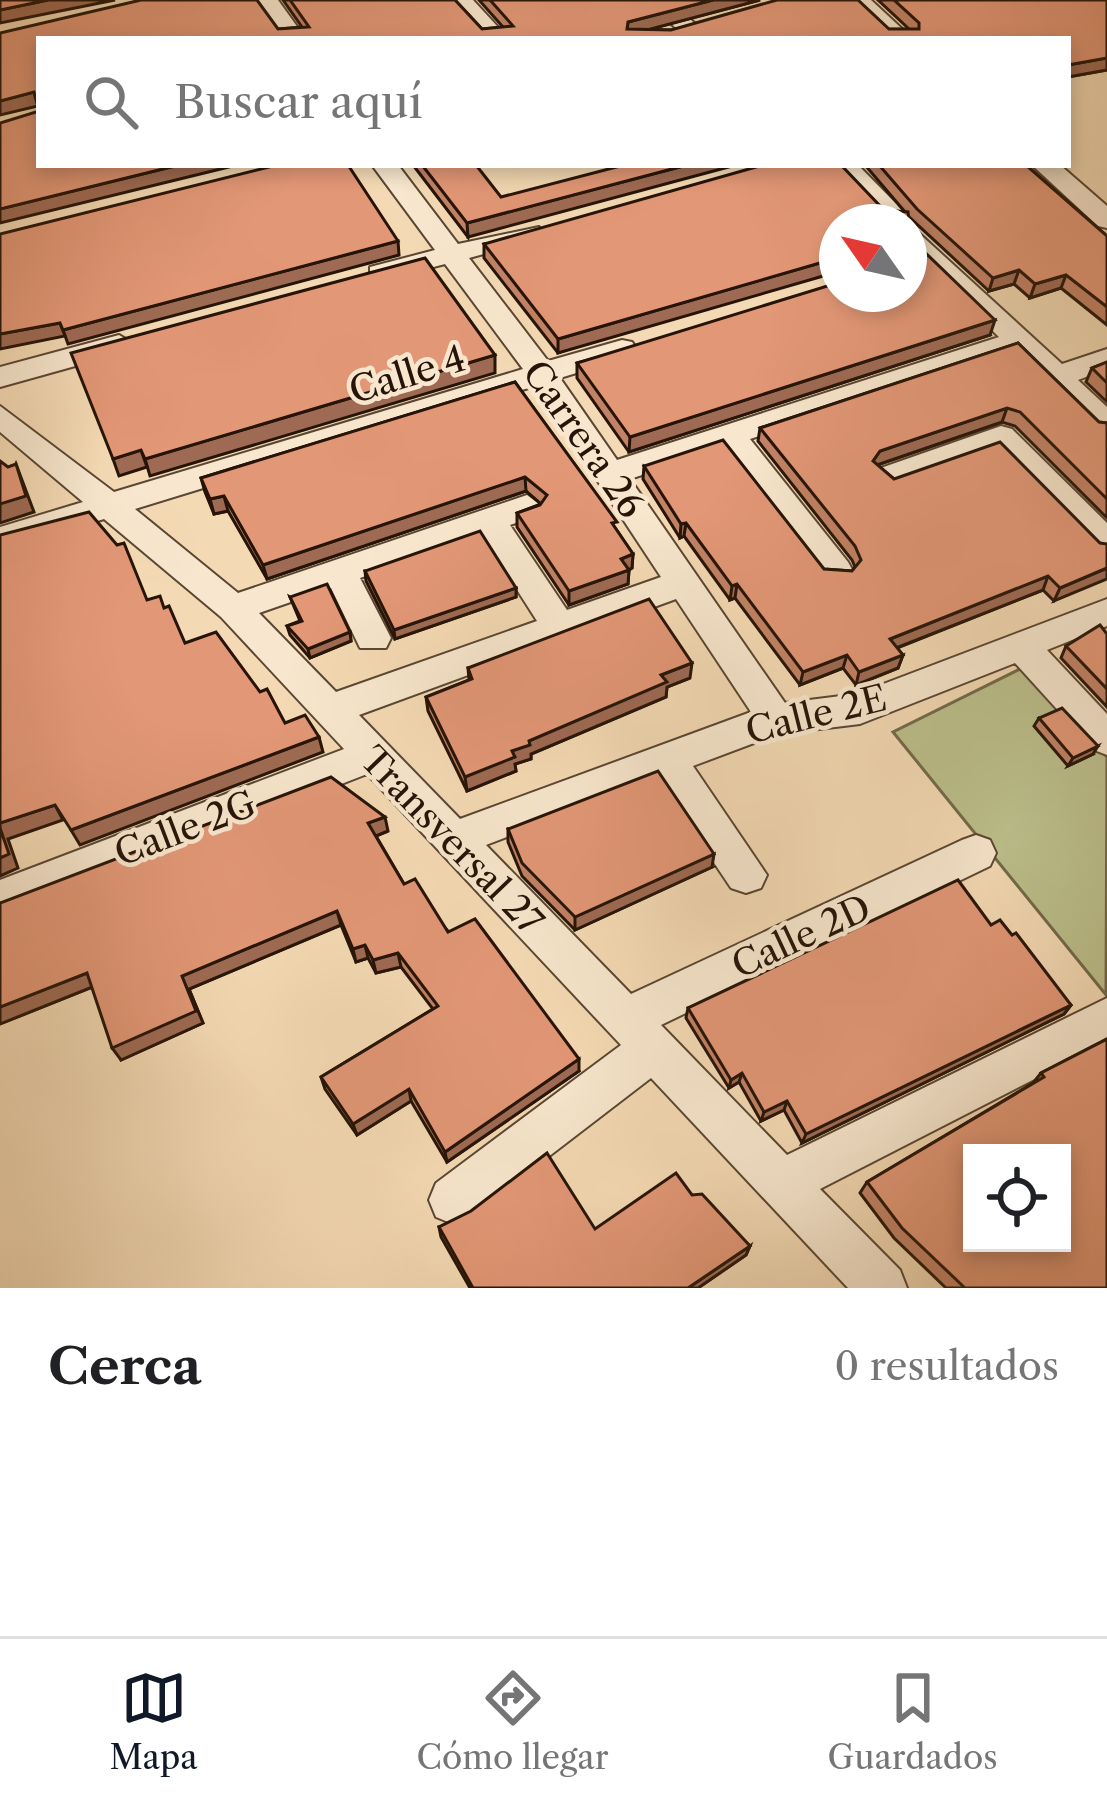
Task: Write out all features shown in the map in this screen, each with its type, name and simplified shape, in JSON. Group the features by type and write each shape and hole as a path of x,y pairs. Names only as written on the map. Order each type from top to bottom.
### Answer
{"street":[{"path":"267,0 293,36"},
{"path":"461,0 495,36"},
{"path":"656,0 694,33"},
{"path":"860,0 899,36"},
{"path":"656,35 694,33 727,18"},
{"name":"Carrera 26","path":"388,168 542,374 776,719"},
{"path":"847,168 882,204"},
{"path":"1048,168 1107,220"},
{"path":"360,279 561,225"},
{"path":"927,263 1107,425"},
{"path":"0,376 158,334"},
{"name":"Calle 4","path":"0,539 655,339"},
{"path":"608,475 1018,341"},
{"path":"1055,378 1107,358"},
{"name":"Transversal 27","path":"0,416 233,608 882,1288"},
{"path":"729,434 836,571"},
{"path":"889,477 1000,437 1107,543"},
{"path":"233,608 526,507"},
{"path":"489,520 559,626"},
{"path":"340,572 373,638"},
{"path":"329,710 684,582"},
{"name":"Calle 2E","path":"457,838 776,719 860,709 1107,612"},
{"path":"1021,646 1107,739"},
{"name":"Calle 2G","path":"0,899 370,756"},
{"path":"666,760 746,875"},
{"name":"Calle 2D","path":"453,1200 640,1034 976,853"},
{"path":"781,1183 1107,1019"}],"green space":[{"path":"1024,667 1107,757 1106,995 893,732"}],"building":[{"path":"0,0 48,0 0,10"},
{"path":"141,0 257,0 278,29 309,27 290,0 455,0 482,29 513,26 490,0 713,0 628,22 627,29 671,30 777,0 858,0 889,29 919,29 919,23 894,0 1107,0 1107,58 1071,64 1071,36 36,36 36,99 34,92 0,101 0,33"},
{"path":"36,112 36,168 167,168 0,209 0,123"},
{"path":"265,168 350,168 398,241 63,330 60,323 0,334 0,234"},
{"path":"424,168 478,168 501,197 612,168 676,168 467,223"},
{"path":"752,168 844,168 878,204 819,204 819,263 558,339 484,244"},
{"path":"882,168 1029,168 1107,236 1107,307 1066,275 1035,284 1019,270 993,278 927,218 927,204 913,204"},
{"path":"927,254 995,320 630,437 577,363 819,289 819,312 927,312"},
{"path":"425,258 495,355 145,459 141,450 113,459 71,353"},
{"path":"1018,343 1099,422 1107,423 1107,499 1020,412 1007,408 880,451 873,461 894,479 1000,442 1100,543 1107,544 1107,568 1060,588 1048,576 890,639 903,655 859,672 847,655 803,672 737,584 732,586 686,523 681,524 644,466 723,440 824,569 852,571 861,560 855,546 760,428"},
{"path":"1107,362 1107,383 1092,368"},
{"path":"515,382 617,522 612,523 633,554 621,559 629,570 569,591 517,513 540,505 547,495 525,477 263,565 224,496 210,499 201,478"},
{"path":"0,461 8,467 16,464 26,496 0,504"},
{"path":"89,512 117,545 124,543 147,600 160,596 164,608 169,606 185,643 216,632 260,692 267,689 285,723 305,715 319,737 71,830 55,805 0,823 0,535"},
{"path":"480,531 516,588 394,630 365,571"},
{"path":"327,584 350,632 308,649 287,626 302,621 290,597"},
{"path":"649,599 692,663 661,675 667,682 529,741 530,745 512,751 515,757 465,777 426,697 472,679 468,668"},
{"path":"1100,625 1107,634 1107,689 1066,646"},
{"path":"1062,708 1098,746 1073,758 1039,718"},
{"path":"658,771 714,854 575,917 522,863 508,829"},
{"path":"331,777 385,817 368,823 404,884 415,879 448,932 475,919 579,1059 445,1152 409,1089 353,1124 321,1077 438,1006 398,953 373,960 365,945 353,949 337,911 182,976 196,1011 112,1048 87,973 0,1007 0,903"},
{"path":"0,828 9,854 0,858"},
{"path":"958,880 991,925 1000,920 1012,935 1016,933 1071,1005 806,1134 787,1101 764,1112 742,1073 731,1080 688,1008"},
{"path":"1107,1039 1107,1288 965,1288 902,1228 867,1182 1044,1077 1041,1073"},
{"path":"547,1153 595,1229 676,1173 692,1195 702,1194 750,1246 688,1288 473,1288 439,1227 471,1211"}]}
